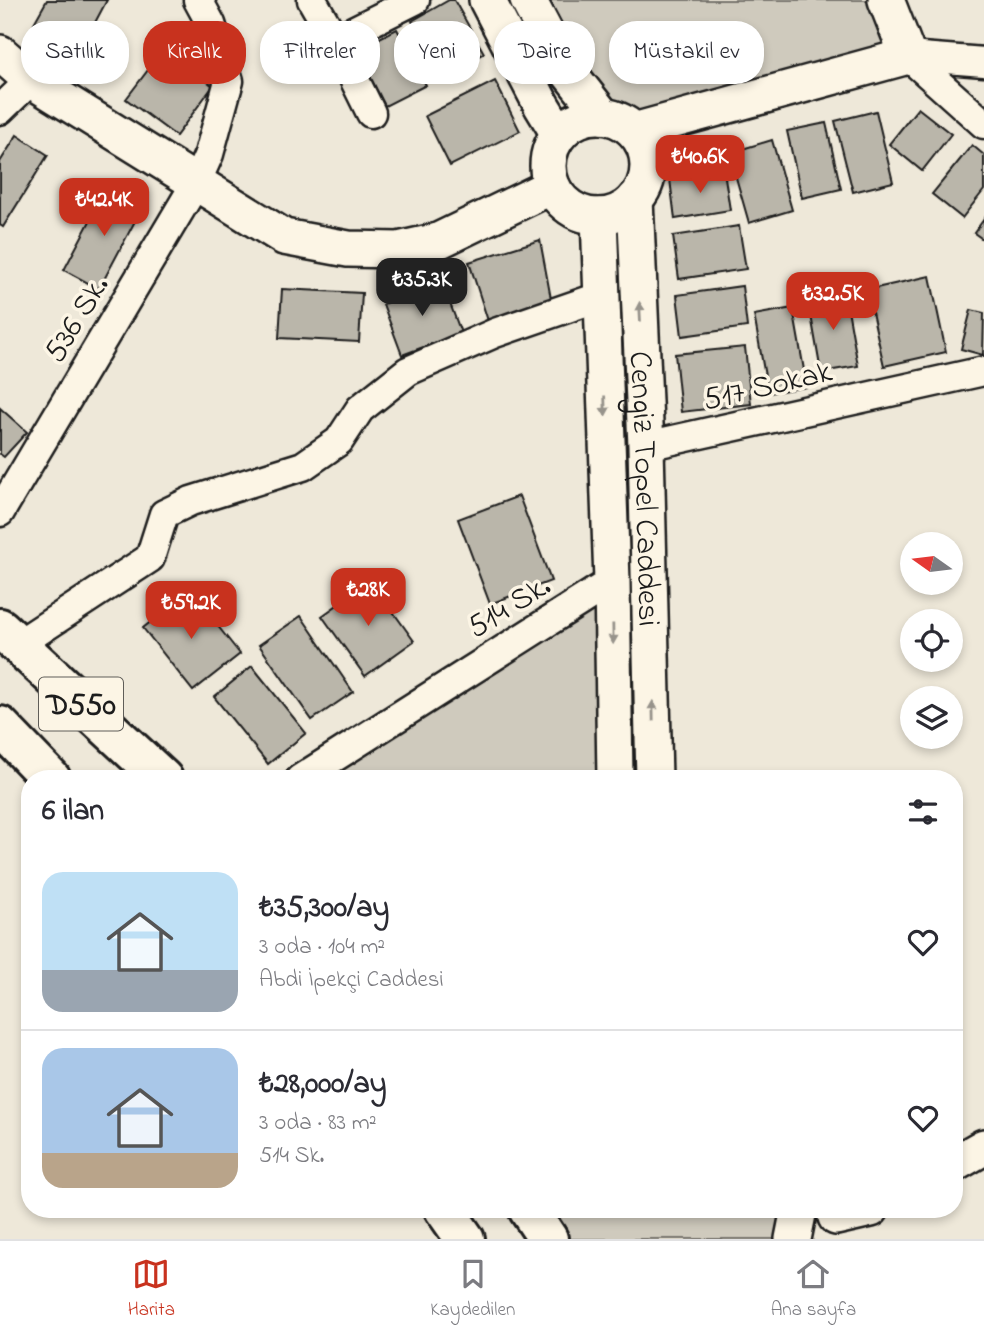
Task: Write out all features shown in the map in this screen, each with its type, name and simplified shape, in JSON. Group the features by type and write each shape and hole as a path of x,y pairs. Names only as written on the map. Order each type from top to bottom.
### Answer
{"highway":[{"name":"D550","path":"9,637 153,770"},
{"name":"D550","path":"0,726 42,770"},
{"path":"450,1218 465,1239"},
{"path":"534,1218 548,1239"}],"street":[{"name":"536 Sk.","path":"0,512 196,183 209,154 229,81 211,24 198,0"},
{"path":"312,0 324,21"},
{"path":"373,21 415,0"},
{"path":"486,0 559,134"},
{"path":"528,0 562,64 603,116"},
{"path":"886,0 908,57 984,124"},
{"path":"0,53 21,71"},
{"path":"635,199 624,208 599,216 584,214 559,198 548,173 548,159 559,134 572,123 587,117 603,116 614,118 634,131 908,57 984,62"},
{"path":"0,110 27,84"},
{"path":"37,84 284,237 348,249 398,250 438,241 552,186"},
{"path":"357,84 371,113"},
{"name":"Cengiz Topel Caddesi","path":"634,131 647,158 643,187 635,199 646,446 654,770"},
{"name":"Cengiz Topel Caddesi","path":"599,216 612,581 615,770"},
{"path":"9,637 150,558 164,514 191,501 303,466 339,441 360,409 408,371 495,334 601,296"},
{"name":"517 Sokak","path":"646,446 984,371"},
{"name":"514 Sk.","path":"314,770 612,581"},
{"path":"963,1159 984,1147"},
{"path":"544,1218 562,1239"},
{"path":"793,1239 797,1218"}],"shaded area":[{"path":"528,0 886,0 908,56 625,124 615,118 590,84 595,84 595,21 543,21"},
{"path":"612,581 615,770 314,770"},
{"path":"544,1218 797,1218 793,1239 561,1239"}],"building":[{"path":"47,0 107,0 96,21 35,21"},
{"path":"449,0 454,0 466,21 412,21"},
{"path":"394,31 394,84 426,85 385,106 374,84 380,84 380,38"},
{"path":"143,77 143,84 213,86 176,136 126,99"},
{"path":"494,82 520,131 450,166 425,116"},
{"path":"918,108 951,134 922,171 889,144"},
{"path":"876,111 893,182 853,192 835,121"},
{"path":"826,123 841,189 802,198 787,131"},
{"path":"17,135 48,155 3,227 0,225 0,162"},
{"path":"772,140 792,210 749,223 729,153"},
{"path":"972,145 984,155 984,190 962,218 932,194"},
{"path":"724,171 730,210 675,219 670,179"},
{"path":"108,187 143,206 99,289 64,270"},
{"path":"984,219 984,240 974,233"},
{"path":"739,226 746,269 679,279 673,236"},
{"path":"540,240 552,304 489,324 469,262"},
{"path":"930,276 946,352 884,366 867,290"},
{"path":"442,282 461,333 402,355 383,304"},
{"path":"742,286 747,327 682,336 677,295"},
{"path":"282,289 362,293 359,342 279,338"},
{"path":"845,292 858,366 821,372 808,298"},
{"path":"793,308 807,387 768,393 754,315"},
{"path":"971,310 984,313 983,355 961,349"},
{"path":"745,347 751,404 681,412 675,354"},
{"path":"0,408 27,432 4,457 0,454"},
{"path":"519,496 551,581 490,604 458,519"},
{"path":"371,581 414,641 365,676 322,616"},
{"path":"190,591 240,654 193,691 143,628"},
{"path":"301,616 353,692 312,720 259,645"},
{"path":"252,666 306,733 268,764 214,697"}]}
